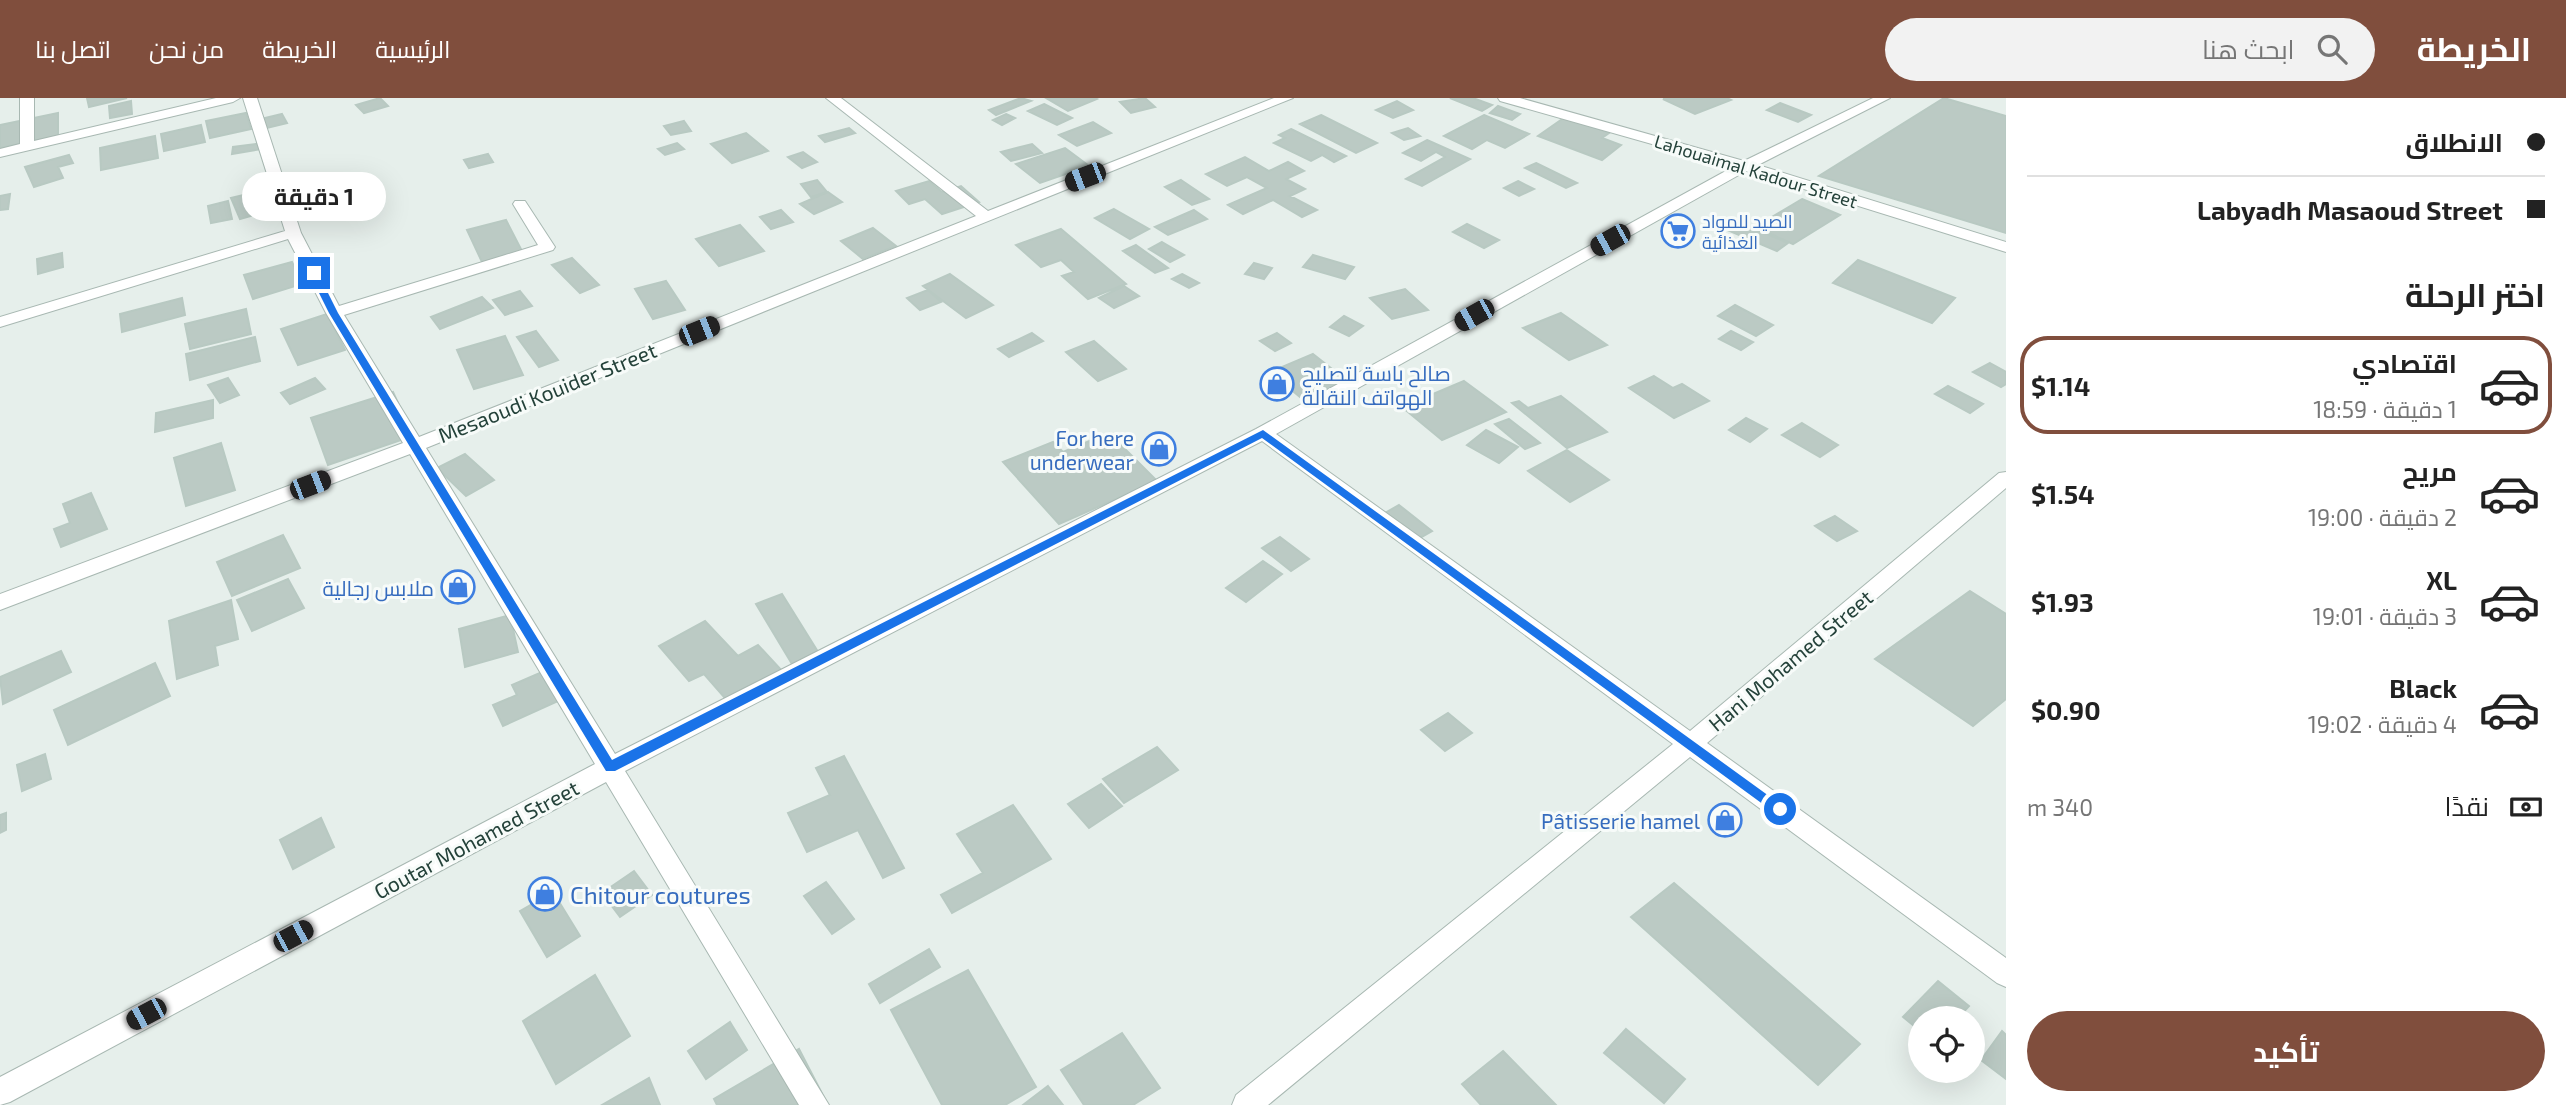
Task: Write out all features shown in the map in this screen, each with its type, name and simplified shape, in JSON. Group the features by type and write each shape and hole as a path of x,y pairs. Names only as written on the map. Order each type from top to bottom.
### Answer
{"street":[{"path":"27,98 27,147"},
{"path":"0,153 233,98"},
{"path":"250,98 293,233 334,313 815,1105"},
{"path":"833,98 985,216"},
{"name":"Mesaoudi Kouider Street","path":"0,602 414,446 1286,98"},
{"name":"Lahouaimal Kadour Street","path":"1505,98 1745,166 2006,247"},
{"name":"Goutar Mohamed Street","path":"0,1092 610,768 1263,433 1745,166 1883,98"},
{"path":"334,313 547,247 544,237 520,204"},
{"path":"0,322 293,233"},
{"path":"1263,433 2006,974"},
{"name":"Hani Mohamed Street","path":"1247,1105 1690,744 2006,478"}],"building":[{"path":"87,98 127,98 89,107"},
{"path":"380,98 388,106 364,113 356,105"},
{"path":"1021,98 1031,101 996,115 989,110"},
{"path":"1046,98 1095,98 1097,99 1068,111"},
{"path":"1145,98 1155,107 1131,113 1120,102"},
{"path":"1450,98 1473,98 1492,105 1482,111"},
{"path":"1944,98 2006,116 2006,233 1819,176"},
{"path":"1663,99 1731,100 1695,114"},
{"path":"131,101 132,114 110,118 109,106"},
{"path":"1397,101 1413,110 1393,118 1376,110"},
{"path":"1780,103 1811,115 1798,122 1767,110"},
{"path":"1044,104 1072,118 1057,125 1028,111"},
{"path":"1498,106 1520,114 1512,120 1490,113"},
{"path":"58,113 58,136 0,148 0,125"},
{"path":"246,113 251,129 210,138 206,121"},
{"path":"282,114 287,123 262,129 257,120"},
{"path":"1006,114 1015,118 1002,125 993,120"},
{"path":"1321,115 1377,143 1356,153 1300,124"},
{"path":"1484,115 1529,134 1505,148 1487,140 1472,149 1444,136"},
{"path":"1565,117 1609,133 1602,138 1621,145 1602,160 1538,136"},
{"path":"684,121 691,131 671,135 664,126"},
{"path":"1093,122 1111,133 1077,146 1059,135"},
{"path":"201,125 205,142 164,151 161,134"},
{"path":"849,128 855,133 825,142 819,136"},
{"path":"1408,128 1420,136 1404,140 1392,133"},
{"path":"1291,129 1346,156 1334,162 1322,155 1311,161 1274,143 1285,138 1279,135"},
{"path":"746,133 768,151 732,163 711,144"},
{"path":"155,136 158,158 101,170 100,148"},
{"path":"1427,140 1470,159 1422,186 1406,179 1445,157 1436,152 1421,161 1403,153"},
{"path":"263,143 262,149 232,154 233,147"},
{"path":"677,143 684,149 665,155 658,149"},
{"path":"1032,144 1042,153 1011,161 1001,152"},
{"path":"1065,148 1089,166 1040,183 1016,164"},
{"path":"803,152 817,162 802,168 788,157"},
{"path":"488,154 493,162 469,168 464,160"},
{"path":"69,155 73,163 58,167 63,178 34,187 25,167"},
{"path":"1245,157 1269,171 1288,162 1304,171 1286,179 1305,189 1290,196 1317,210 1302,217 1273,200 1243,214 1228,205 1267,188 1247,177 1227,186 1206,174"},
{"path":"1536,163 1577,183 1566,188 1525,168"},
{"path":"817,180 827,192 811,197 801,184"},
{"path":"1181,180 1209,199 1192,205 1165,187"},
{"path":"929,181 942,192 961,186 979,202 942,214 925,199 909,204 896,191"},
{"path":"1518,181 1534,189 1519,196 1504,188"},
{"path":"828,192 842,202 814,214 800,204"},
{"path":"10,194 8,209 0,210 0,196"},
{"path":"248,194 258,214 240,219 231,198"},
{"path":"1802,199 1840,215 1793,244 1755,227"},
{"path":"228,201 232,219 211,223 208,206"},
{"path":"1114,209 1149,229 1130,239 1095,218"},
{"path":"781,210 793,222 771,229 760,217"},
{"path":"1194,210 1207,219 1168,235 1155,227"},
{"path":"1730,218 1788,243 1777,251 1718,226"},
{"path":"506,220 522,251 482,262 467,230"},
{"path":"1467,224 1499,240 1484,248 1453,232"},
{"path":"740,225 764,251 719,266 696,239"},
{"path":"873,228 896,246 863,259 841,241"},
{"path":"1061,229 1126,284 1088,299 1062,276 1074,272 1061,260 1041,267 1016,245"},
{"path":"1162,242 1184,255 1170,262 1149,249"},
{"path":"1136,245 1168,268 1155,273 1123,251"},
{"path":"62,253 63,267 38,274 37,259"},
{"path":"1313,255 1354,267 1345,279 1303,267"},
{"path":"572,258 599,285 580,293 552,265"},
{"path":"1858,260 1955,298 1932,323 1833,283"},
{"path":"292,262 302,284 253,299 244,275"},
{"path":"1254,263 1272,268 1264,279 1245,274"},
{"path":"950,274 993,305 966,318 923,286"},
{"path":"1182,274 1199,283 1189,288 1172,279"},
{"path":"666,281 685,310 653,319 635,289"},
{"path":"1124,286 1139,296 1114,308 1099,298"},
{"path":"1405,289 1428,310 1392,319 1370,298"},
{"path":"928,290 941,302 920,310 907,298"},
{"path":"520,291 532,306 505,315 493,300"},
{"path":"482,297 493,308 440,329 431,317"},
{"path":"182,298 185,315 122,332 120,314"},
{"path":"1735,305 1773,325 1756,336 1718,316"},
{"path":"246,309 251,334 190,349 185,324"},
{"path":"1561,313 1607,345 1569,360 1523,328"},
{"path":"327,314 345,350 298,365 281,329"},
{"path":"1344,316 1363,326 1349,336 1330,327"},
{"path":"536,331 558,360 539,367 517,337"},
{"path":"1731,331 1753,342 1741,350 1719,339"},
{"path":"1032,333 1043,341 1009,357 998,349"},
{"path":"1277,333 1291,343 1275,351 1260,341"},
{"path":"505,336 523,375 474,389 457,350"},
{"path":"255,337 260,361 190,380 186,354"},
{"path":"1094,341 1126,369 1098,381 1066,352"},
{"path":"1313,354 1350,383 1306,402 1270,372"},
{"path":"1990,363 2006,372 2006,384 2001,387 1973,372"},
{"path":"1654,376 1673,388 1682,384 1709,401 1674,418 1629,388"},
{"path":"228,378 239,395 220,403 208,385"},
{"path":"315,378 325,389 290,404 281,393"},
{"path":"1464,381 1506,412 1442,440 1402,407"},
{"path":"1948,386 1983,404 1970,413 1935,394"},
{"path":"393,392 413,436 328,465 311,418"},
{"path":"1561,396 1607,432 1567,448 1512,403 1519,401 1528,408"},
{"path":"213,400 213,418 155,432 156,413"},
{"path":"1746,418 1767,429 1750,442 1729,430"},
{"path":"1509,419 1540,443 1525,449 1495,424"},
{"path":"1802,423 1838,445 1820,457 1782,435"},
{"path":"1486,430 1518,447 1499,463 1467,445"},
{"path":"1109,433 1157,481 1059,524 1003,462 1053,442 1063,452"},
{"path":"221,443 235,490 186,506 174,458"},
{"path":"1567,450 1609,480 1570,502 1528,471"},
{"path":"465,454 494,480 466,496 437,468"},
{"path":"91,493 107,529 61,547 54,529 70,523 63,504"},
{"path":"1399,505 1432,531 1411,543 1378,517"},
{"path":"1835,516 1857,531 1837,541 1815,526"},
{"path":"283,535 300,568 232,596 217,562"},
{"path":"1280,537 1309,559 1291,571 1262,548"},
{"path":"1263,561 1282,574 1246,602 1226,588"},
{"path":"288,579 304,608 252,631 237,600"},
{"path":"1970,591 2006,614 2006,699 1973,726 1875,659"},
{"path":"782,594 825,663 798,674 756,604"},
{"path":"231,600 238,639 215,646 218,665 177,679 169,621"},
{"path":"510,615 518,652 465,667 459,629"},
{"path":"705,621 738,656 758,645 784,673 731,705 704,674 689,681 659,646"},
{"path":"61,651 71,672 3,704 0,677"},
{"path":"155,663 170,696 68,745 54,710"},
{"path":"542,672 558,701 503,726 493,705 517,695 512,685"},
{"path":"1448,713 1472,733 1445,751 1421,730"},
{"path":"1157,747 1178,770 1124,803 1103,779"},
{"path":"45,754 51,779 22,791 17,765"},
{"path":"844,756 904,868 883,878 858,830 807,852 788,813 830,795 816,768"},
{"path":"1101,784 1122,806 1089,828 1068,804"},
{"path":"1013,805 1051,859 952,913 941,895 983,873 957,834"},
{"path":"6,813 6,830 0,833 0,815"},
{"path":"321,818 334,847 293,869 280,840"},
{"path":"634,871 652,895 620,917 602,893"},
{"path":"826,882 854,919 832,934 804,896"},
{"path":"1674,883 1860,1044 1818,1085 1631,917"},
{"path":"553,892 580,936 547,957 520,911"},
{"path":"929,949 940,967 880,1003 869,984"},
{"path":"968,970 1036,1087 1005,1105 942,1105 891,1010"},
{"path":"595,975 630,1036 556,1084 523,1021"},
{"path":"1938,981 1969,1006 1914,1006"},
{"path":"730,1022 747,1050 706,1079 688,1051"},
{"path":"1626,1029 1685,1079 1664,1103 1604,1053"},
{"path":"2002,1031 2006,1035 2006,1079 1985,1063 1985,1054"},
{"path":"1122,1033 1160,1088 1133,1105 1084,1105 1061,1070"},
{"path":"799,1049 828,1105 717,1105 714,1099"},
{"path":"1503,1051 1556,1105 1481,1105 1462,1084"},
{"path":"649,1078 660,1105 602,1105"},
{"path":"1048,1086 1063,1105 1023,1105"}],"place":[{"name":"الصيد للمواد الغذائية","path":"1678,231"},
{"name":"صالح باسة لتصليح الهواتف النقالة","path":"1277,384"},
{"name":"For here underwear","path":"1159,449"},
{"name":"ملابس رجالية","path":"458,587"},
{"name":"Pâtisserie hamel","path":"1725,820"},
{"name":"Chitour coutures","path":"545,894"}],"route":[{"path":"314,273 334,313 610,768 1263,433 1780,809"}]}
